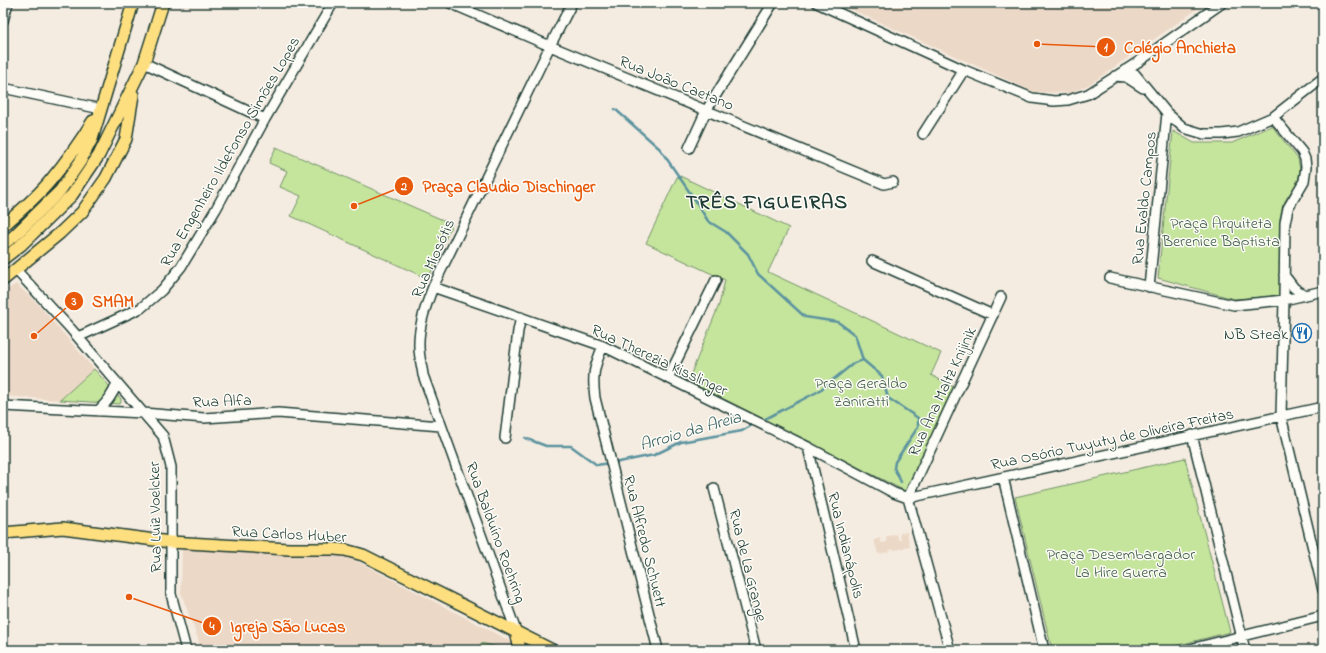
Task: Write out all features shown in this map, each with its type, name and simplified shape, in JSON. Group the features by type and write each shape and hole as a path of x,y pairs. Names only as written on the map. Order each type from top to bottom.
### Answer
{"main road":[{"path":"3,244 14,236 60,190 80,162 92,139 133,3"},
{"path":"3,259 22,245 72,195 99,155 144,63 163,3"},
{"path":"3,280 60,233 82,212 106,178 126,139 134,83"},
{"path":"3,226 25,208 49,182 75,148 101,109"},
{"name":"Rua Carlos Huber","path":"3,533 63,528 170,542 289,549 345,550 363,555 552,650"},
{"name":"Rua Balduíno Roehring","path":"516,631 520,650"}],"street":[{"path":"3,20 8,3"},
{"name":"Rua Engenheiro Ildefonso Simões Lopes","path":"78,337 140,308 162,290 185,260 216,209 265,119 333,3"},
{"name":"Rua João Caetano","path":"450,3 884,184 893,182"},
{"name":"Rua Miosótis","path":"441,426 423,375 419,346 426,305 433,287 572,3"},
{"path":"689,148 706,111 773,3"},
{"path":"817,3 964,70 1032,98 1054,101 1068,100 1088,94 1138,62 1222,3"},
{"path":"1138,62 1138,68 1151,93"},
{"path":"144,63 265,119"},
{"path":"923,134 964,70"},
{"path":"1125,70 1135,74 1167,112 1184,128 1204,134 1238,132 1273,117 1323,78"},
{"path":"1115,76 1126,77 1151,93"},
{"path":"3,88 101,109"},
{"name":"Rua Evaldo Campos","path":"1149,287 1167,112"},
{"path":"1273,117 1302,152 1306,167 1304,181 1291,202 1286,214 1285,223 1281,416 1323,590"},
{"path":"872,261 992,315"},
{"name":"Rua Luiz Voelcker","path":"16,270 78,337 162,436 171,466 171,594 186,650"},
{"path":"1284,275 1294,288 1305,295"},
{"path":"1110,278 1234,305 1284,300 1323,291"},
{"path":"668,378 716,280"},
{"name":"Rua Therezia Kisslinger","path":"433,287 603,346 808,447 894,493 908,498"},
{"name":"Rua Ana Maltz Knijinik","path":"908,498 1001,297"},
{"path":"505,438 518,331 522,317"},
{"name":"Rua Alfredo Schuett","path":"603,346 596,363 593,379 595,398 658,650"},
{"path":"98,411 109,401 117,383"},
{"path":"120,412 128,406 128,395"},
{"name":"Rua Alfa","path":"3,406 143,413 204,418 278,413 441,426"},
{"name":"Rua Osório Tuyuty de Oliveira Freitas","path":"908,498 1323,406"},
{"path":"424,424 447,442"},
{"name":"Rua Balduíno Roehring","path":"441,426 516,631"},
{"path":"1192,436 1245,650"},
{"name":"Rua Indianápolis","path":"808,447 856,650"},
{"path":"1003,477 1044,650"},
{"name":"Rua de La Grange","path":"714,488 756,650"},
{"path":"908,498 950,650"},
{"path":"1186,650 1323,616"}],"shaded area":[{"path":"837,3 1206,3 1090,84 1070,93 1034,92"},
{"path":"16,284 36,302 94,369 60,400 3,396 3,292"},
{"path":"907,532 910,547 889,550 889,552 878,554 874,540 880,538 881,543 887,542 886,537 897,534 899,540 901,540 900,533"},
{"path":"182,544 349,557 514,643 515,650 202,650 181,593"}],"green space":[{"name":"Praça Arquiteta Berenice Baptista","path":"1272,126 1298,159 1300,170 1298,181 1285,201 1280,218 1280,296 1234,299 1158,278 1173,131 1194,143 1232,143"},
{"path":"276,147 452,224 428,279 291,216 301,196 280,187 287,171 269,163"},
{"name":"Praça Geraldo Zaniratti","path":"678,175 789,228 768,272 941,353 931,375 954,387 907,492 688,381 719,305 725,280 646,243"},
{"path":"94,369 121,399 120,404 60,400"},
{"name":"Praça Desembargador La Hire Guerra","path":"1185,458 1230,632 1159,650 1052,650 1015,497"},
{"path":"481,643 510,650 480,650"}],"waterway":[{"path":"615,109 660,149 708,221 726,232 748,254 758,274 805,317 838,322 855,335 863,360"},
{"name":"Arroio da Areia","path":"761,421 819,391 854,363 863,360 882,376 888,398 918,418 918,427 895,462 894,468 901,482"},
{"name":"Arroio da Areia","path":"614,463 654,455 681,442 742,431 754,424"},
{"name":"Arroio da Areia","path":"525,438 546,446 571,446 597,465 609,463"}],"place":[{"name":"Colégio Anchieta","path":"1037,44"},
{"name":"Praça Claudio Dischinger","path":"354,206"},
{"name":"NB Steak","path":"1302,333"},
{"name":"SMAM","path":"34,336"},
{"name":"Igreja São Lucas","path":"129,597"}],"district":[{"name":"TRÊS FIGUEIRAS","path":"767,201"}]}
